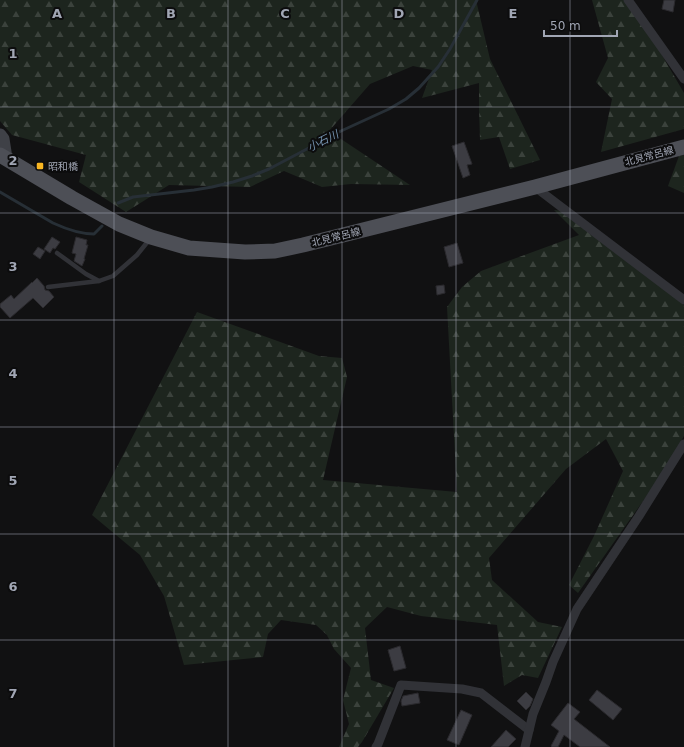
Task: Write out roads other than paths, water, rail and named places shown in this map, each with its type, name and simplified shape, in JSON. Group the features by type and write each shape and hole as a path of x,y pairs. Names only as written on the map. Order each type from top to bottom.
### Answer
{"main road":[{"name":"北見常呂線","path":"3,156 72,198 119,224 151,237 190,248 245,252 274,251 303,245 535,187 684,147"}],"street":[{"path":"628,0 684,79"},
{"path":"0,135 2,139 3,156"},
{"path":"535,187 684,300"},
{"path":"525,747 533,714 553,662 577,609 640,516 684,444"},
{"path":"376,747 401,685 462,689 481,693 529,730"}],"lane":[{"path":"48,287 99,281 113,276 137,255 151,237"},
{"path":"57,253 86,274 99,281"}],"waterway":[{"name":"小石川","path":"118,203 133,197 212,187 252,176 269,169 341,131 389,109 406,99 419,88 438,67 450,49 477,0"},
{"name":"小石川","path":"0,192 53,223 68,229 94,234 102,226"}],"place":[{"name":"昭和橋","path":"40,166"}]}
